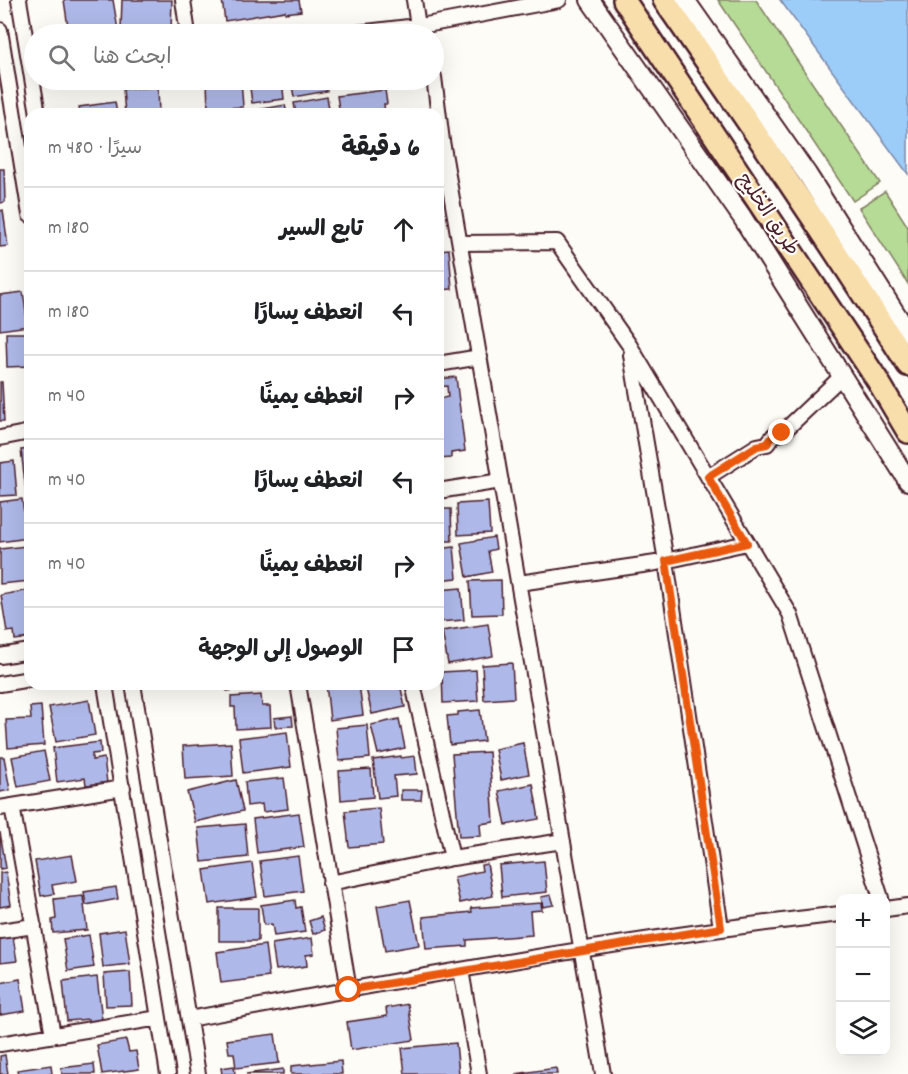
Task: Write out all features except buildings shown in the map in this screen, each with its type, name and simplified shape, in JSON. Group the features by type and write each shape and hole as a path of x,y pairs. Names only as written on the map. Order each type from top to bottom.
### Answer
{"main road":[{"path":"590,0 742,217 908,481"},
{"name":"طريق الخليج","path":"624,0 872,372 908,432"},
{"name":"طريق الخليج","path":"664,0 751,125 908,365"},
{"path":"685,0 807,174 908,333"},
{"path":"640,72 699,112"}],"street":[{"path":"19,0 24,26"},
{"path":"183,0 187,24"},
{"path":"414,0 422,24"},
{"path":"444,25 559,0"},
{"path":"0,30 24,178"},
{"path":"35,90 37,108"},
{"path":"435,90 437,108"},
{"path":"444,161 480,357 603,1074"},
{"path":"460,243 557,242 630,346 790,614 880,894"},
{"path":"630,346 666,561 721,928"},
{"path":"444,363 480,357"},
{"path":"708,477 757,446 767,444 774,435 782,433 843,375"},
{"path":"0,438 24,433"},
{"path":"444,490 501,481"},
{"path":"519,583 666,561 747,543"},
{"path":"0,655 24,652"},
{"path":"0,684 24,680"},
{"path":"106,690 168,1074"},
{"path":"134,690 198,1074"},
{"path":"299,690 349,990"},
{"path":"414,690 452,858"},
{"path":"53,1035 34,926 6,807 123,788"},
{"path":"330,884 452,858 563,841"},
{"path":"890,908 908,906"},
{"path":"189,1019 581,950 721,928 836,914"},
{"path":"0,931 34,926"},
{"path":"461,970 479,1074"},
{"path":"0,1044 159,1018"}],"green space":[{"path":"718,0 756,0 880,183 853,201"},
{"path":"885,191 908,227 908,284 859,208"}],"water":[{"path":"780,0 908,0 908,174"}],"route":[{"path":"349,990 721,928 666,561 747,543 708,477 757,446 767,444 774,435 782,433"}]}
